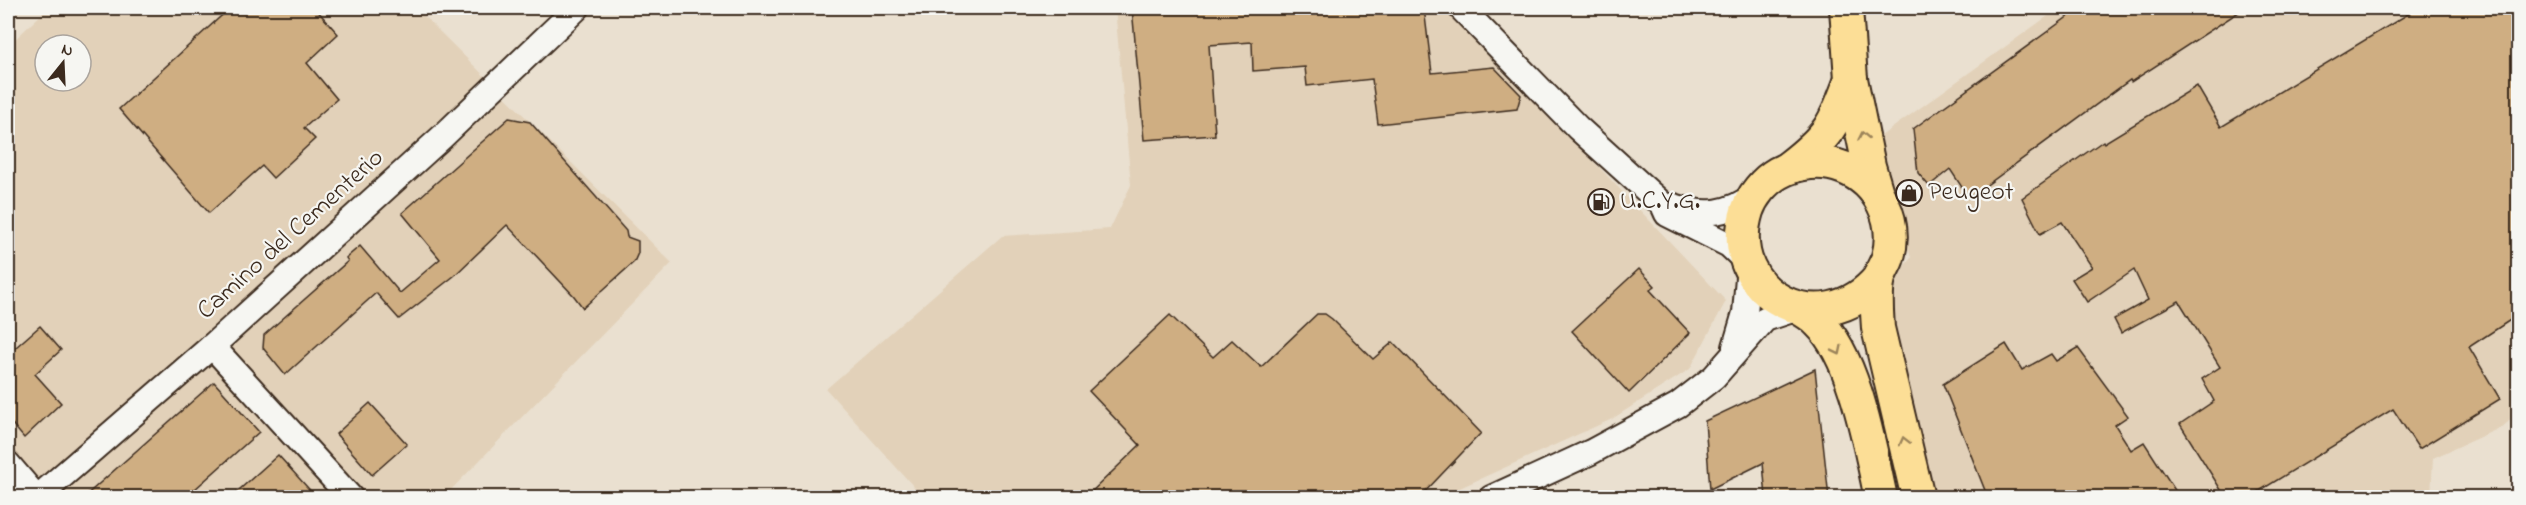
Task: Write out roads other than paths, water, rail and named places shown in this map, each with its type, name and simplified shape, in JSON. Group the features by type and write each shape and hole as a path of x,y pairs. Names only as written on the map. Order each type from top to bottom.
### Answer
{"main road":[{"path":"1846,8 1851,79 1869,166 1877,193 1888,215 1891,236 1888,258 1879,278 1869,289 1844,306 1814,310 1799,308 1769,293 1757,280 1748,264 1743,236 1744,222 1756,194 1775,175 1803,164 1820,162 1836,165 1859,176 1877,193"},
{"path":"1787,169 1826,135 1836,118 1851,79"},
{"path":"1879,278 1876,306 1878,328 1918,498"},
{"path":"1799,308 1818,322 1830,336 1844,365 1857,401 1881,498"}],"street":[{"name":"Camino del Cementerio","path":"37,497 212,346 442,137 577,8"},
{"path":"1461,8 1578,128 1663,205 1667,214 1729,245 1748,264 1745,313 1733,355"},
{"path":"1663,205 1690,212 1716,213 1742,204 1756,194"},
{"path":"1491,498 1591,453 1678,405 1714,377 1765,319 1799,308"},
{"path":"212,346 351,498"},
{"path":"8,464 37,497"}],"place":[{"name":"Peugeot","path":"1909,193"},
{"name":"U.C.Y.G.","path":"1601,202"}]}
